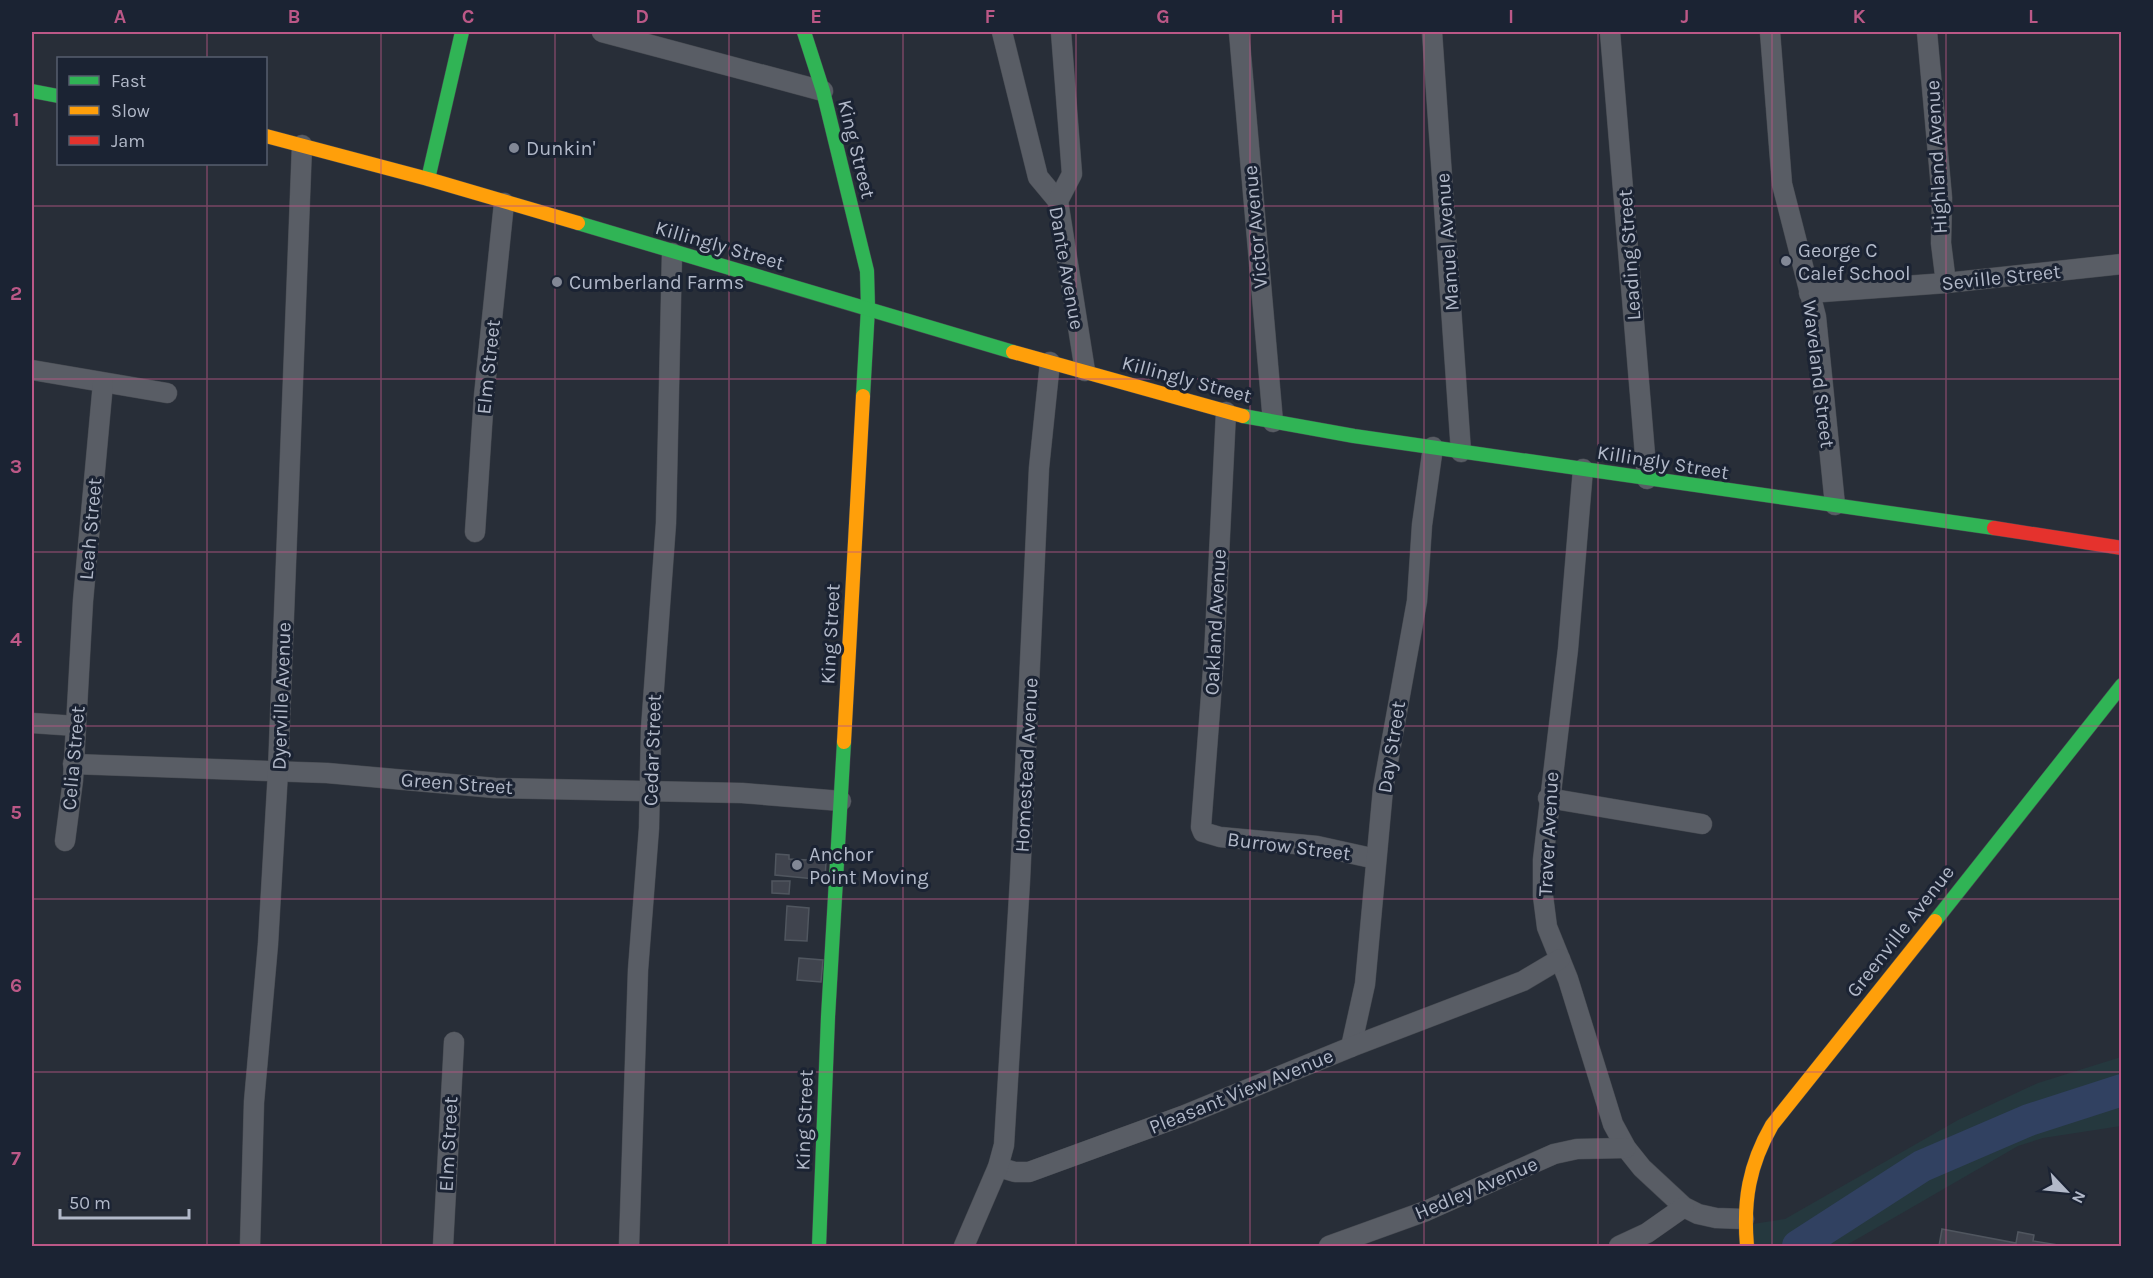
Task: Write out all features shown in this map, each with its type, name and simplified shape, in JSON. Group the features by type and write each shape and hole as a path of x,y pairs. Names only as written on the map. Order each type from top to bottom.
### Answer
{"main road":[{"path":"428,179 462,32"},
{"name":"King Street","path":"804,32 823,91 867,272 868,308 828,1017 819,1246"},
{"path":"32,91 57,96"},
{"name":"Killingly Street","path":"267,136 428,179 1226,412 1273,422 1461,452 2121,548"},
{"name":"Greenville Avenue","path":"1746,1234 1750,1168 1757,1150 1772,1125 2121,685"}],"street":[{"path":"602,32 823,91"},
{"name":"Dante Avenue","path":"1002,32 1038,177 1058,201 1085,371"},
{"path":"1058,201 1072,174 1061,32"},
{"name":"Victor Avenue","path":"1239,32 1273,422"},
{"name":"Manuel Avenue","path":"1432,32 1461,452"},
{"name":"Leading Street","path":"1610,32 1647,478"},
{"name":"Waveland Street","path":"1770,32 1782,184 1816,317 1835,505"},
{"name":"Highland Avenue","path":"1927,32 1942,198 1941,243 1946,283"},
{"name":"Dyerville Avenue","path":"250,1246 254,1102 268,944 278,771 302,145"},
{"name":"Elm Street","path":"475,532 484,396 504,203"},
{"name":"Cedar Street","path":"629,1246 638,970 651,792 651,729 666,523 672,252"},
{"name":"Seville Street","path":"1809,293 1946,283 2121,264"},
{"name":"Homestead Avenue","path":"998,1167 1004,1145 1007,1106 1032,648 1035,540 1050,362"},
{"path":"32,370 168,393"},
{"name":"Leah Street","path":"79,675 103,383"},
{"name":"Oakland Avenue","path":"1203,832 1226,412"},
{"name":"Day Street","path":"1351,1047 1365,984 1383,789 1417,601 1422,525 1433,447"},
{"name":"Traver Avenue","path":"1584,469 1568,649 1548,798 1543,896 1547,927 1560,959 1613,1124 1626,1148 1642,1168 1684,1207 1698,1214 1716,1218 1746,1234"},
{"name":"Celia Street","path":"65,841 79,675"},
{"path":"40,724 76,726"},
{"name":"Green Street","path":"73,764 278,771 495,788 742,793 841,801"},
{"path":"1548,798 1702,824"},
{"name":"Burrow Street","path":"1203,832 1220,837 1317,846 1376,858"},
{"name":"Pleasant View Avenue","path":"998,1167 1015,1172 1029,1172 1185,1115 1351,1047 1524,981 1560,959"},
{"name":"Elm Street","path":"443,1246 454,1042"},
{"name":"Hedley Avenue","path":"1329,1246 1426,1211 1554,1154 1576,1149 1626,1148"},
{"path":"964,1246 998,1167"},
{"path":"1619,1246 1647,1233 1684,1207"}],"shaded area":[{"path":"2121,1057 2121,1126 2043,1138 2018,1146 1845,1246 1741,1246 1740,1226 1785,1219 1958,1120 2038,1083"}],"building":[{"path":"776,854 789,855 789,859 826,861 825,880 775,875"},
{"path":"772,881 790,881 789,894 772,893"},
{"path":"787,906 809,908 807,941 785,940"},
{"path":"799,958 823,960 821,982 797,980"},
{"path":"1942,1229 2016,1243 2018,1232 2034,1235 2033,1241 2064,1246 1939,1246"}],"waterway":[{"path":"1798,1246 1922,1166 2029,1120 2122,1090"}],"traffic: fast":[{"path":"428,179 462,32"},
{"path":"804,32 823,91 867,271 868,308 863,396"},
{"path":"32,91 57,96"},
{"path":"578,223 1013,352"},
{"path":"1243,416 1354,436 1994,528"},
{"path":"1935,921 2122,685"},
{"path":"819,1246 828,1017 844,742"}],"traffic: slow":[{"path":"267,136 428,179 578,223"},
{"path":"1013,352 1243,416"},
{"path":"844,742 863,396"},
{"path":"1747,1246 1746,1214 1749,1184 1758,1154 1772,1125 1935,921"}],"traffic: jam":[{"path":"1994,528 2122,548"}],"place":[{"name":"Dunkin'","path":"514,148"},
{"name":"George C Calef School","path":"1786,261"},
{"name":"Cumberland Farms","path":"557,282"},
{"name":"Anchor Point Moving","path":"797,865"}]}
